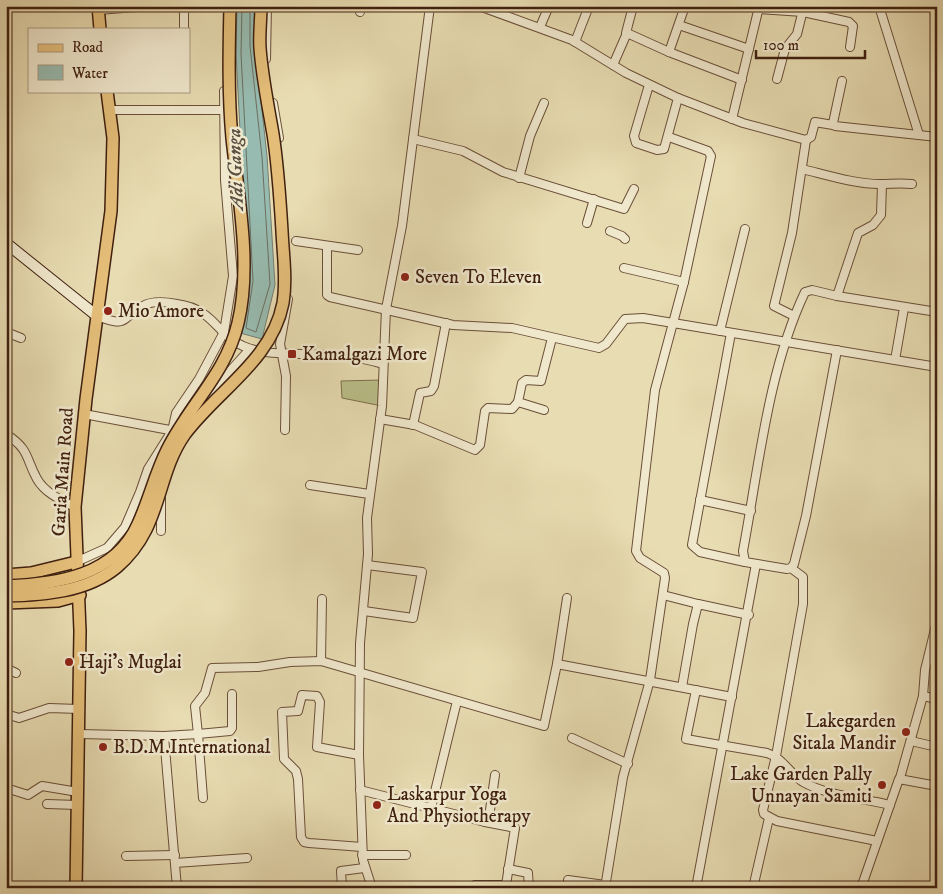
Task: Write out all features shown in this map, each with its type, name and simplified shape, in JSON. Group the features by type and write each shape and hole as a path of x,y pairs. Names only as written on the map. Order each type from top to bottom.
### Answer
{"main road":[{"path":"6,586 40,585 68,580 87,573 122,550 138,525 166,450 185,419 211,384 230,345 238,323 244,267 229,78 230,6"},
{"path":"6,596 52,593 88,584 115,568 127,558 139,543 148,527 173,460 185,435 240,378 266,345 276,325 283,302 284,274 279,177 260,48 261,6"},
{"path":"98,8 100,28"},
{"name":"Garia Main Road","path":"76,888 80,595 76,562 75,507 84,414 106,260 113,186 113,138 107,92"},
{"path":"6,242 97,316"},
{"path":"6,575 31,573 76,562"},
{"path":"6,602 58,601 80,595"}],"street":[{"path":"98,8 149,6"},
{"path":"184,6 184,28"},
{"path":"76,562 107,548 124,527 148,469 172,431 176,413 199,379 224,332 233,276 226,180 224,110 226,6"},
{"path":"267,6 266,60 282,169 289,258 287,313 281,332 281,354 286,376 285,430"},
{"path":"372,888 364,868 362,851 359,755 360,673 367,565 369,494 380,419 386,309 402,226 430,6"},
{"path":"479,6 540,27 575,42 649,85 732,119 806,140 811,137 815,122 833,125 838,128 937,137"},
{"path":"540,27 549,6"},
{"path":"575,42 589,6"},
{"path":"613,65 626,33 633,6"},
{"path":"669,52 680,25 684,6"},
{"path":"747,6 758,9 804,9 851,23 853,26 850,47"},
{"path":"879,6 919,135"},
{"path":"732,119 758,9"},
{"path":"777,79 785,48 797,34 804,9"},
{"path":"680,25 749,48"},
{"path":"626,33 742,80"},
{"path":"833,125 842,81"},
{"path":"649,85 634,141 646,147 661,150 665,147 678,98"},
{"path":"519,178 530,136 544,103"},
{"path":"110,110 224,110"},
{"path":"568,880 605,886 624,777 650,680 663,594 664,573 638,555 636,546 656,390 684,282 711,156 708,151 669,137"},
{"path":"413,139 463,151 495,169 519,178 624,209 634,188"},
{"path":"794,316 774,306 792,233 806,140"},
{"path":"802,169 841,178 882,184 891,182 912,184"},
{"path":"837,296 858,233 873,224 880,215 882,184"},
{"path":"587,223 594,199"},
{"path":"720,331 745,229"},
{"path":"610,232 625,239"},
{"path":"296,241 358,250"},
{"path":"328,247 328,296 446,323 499,326 599,348 606,344 627,318 674,322 937,367"},
{"path":"624,268 684,282"},
{"path":"745,562 743,551 785,342 794,316 806,292 809,290 904,308 937,312"},
{"path":"97,316 113,322 121,322 146,304 159,302 178,304 188,306 213,319 239,345 250,349 281,354 336,356 383,364"},
{"path":"895,360 904,308"},
{"path":"413,425 420,393 431,392 434,386 446,323"},
{"path":"6,332 21,338"},
{"path":"730,333 692,542 694,549 745,562 791,568 803,577 803,604 776,756 763,810 769,818 877,841"},
{"path":"380,419 413,425 475,450 480,444 485,411 488,408 512,409 518,402 522,383 526,380 541,381 545,374 552,338"},
{"path":"172,431 184,425 250,349"},
{"path":"791,568 806,516 837,350"},
{"path":"518,402 544,410"},
{"path":"84,414 160,429 191,432"},
{"path":"160,429 160,531"},
{"path":"6,434 25,450 36,478 44,488 75,507"},
{"path":"310,485 369,494"},
{"path":"700,500 751,511"},
{"path":"696,888 756,564"},
{"path":"364,611 413,618 422,572 367,565"},
{"path":"663,594 748,615"},
{"path":"203,798 195,706 205,693 212,668 253,667 290,662 321,661 544,726 567,598"},
{"path":"321,661 322,599"},
{"path":"682,687 698,604"},
{"path":"861,888 900,778 911,741 923,696 926,670 937,621"},
{"path":"556,664 650,680 732,697"},
{"path":"6,668 16,673"},
{"path":"696,690 686,739 776,756 802,781 814,787 890,805"},
{"path":"79,734 164,736 230,731 232,728 232,694"},
{"path":"359,755 317,747 320,702 317,696 302,694 298,711 282,712 284,759 296,770 298,779 301,837 309,843 406,855"},
{"path":"923,696 937,699"},
{"path":"431,808 457,701"},
{"path":"6,714 19,718 49,708 79,709"},
{"path":"164,736 177,887 166,888"},
{"path":"572,738 628,764"},
{"path":"911,741 937,747"},
{"path":"485,822 489,817 495,775"},
{"path":"900,778 937,786"},
{"path":"6,788 28,795 42,786 78,792"},
{"path":"360,790 515,828 506,885 475,886"},
{"path":"47,804 78,805"},
{"path":"753,888 769,818"},
{"path":"126,856 175,859 248,858"},
{"path":"342,888 340,871 364,868"},
{"path":"508,868 528,873 529,888"}],"green space":[{"path":"381,380 382,406 342,398 341,381"}],"water":[{"path":"237,6 255,6 255,46 267,156 275,285 262,339 240,333 248,281 236,54"}],"place":[{"name":"Seven To Eleven","path":"405,277"},
{"name":"Mio Amore","path":"108,311"},
{"name":"Kamalgazi More","path":"292,354"},
{"name":"Haji's Muglai","path":"69,662"},
{"name":"Lakegarden Sitala Mandir","path":"906,732"},
{"name":"B.D.M.International","path":"103,747"},
{"name":"Lake Garden Pally Unnayan Samiti","path":"882,785"},
{"name":"Laskarpur Yoga And Physiotherapy","path":"377,805"}],"water label":[{"name":"Adi Ganga","path":"236,169"}]}
